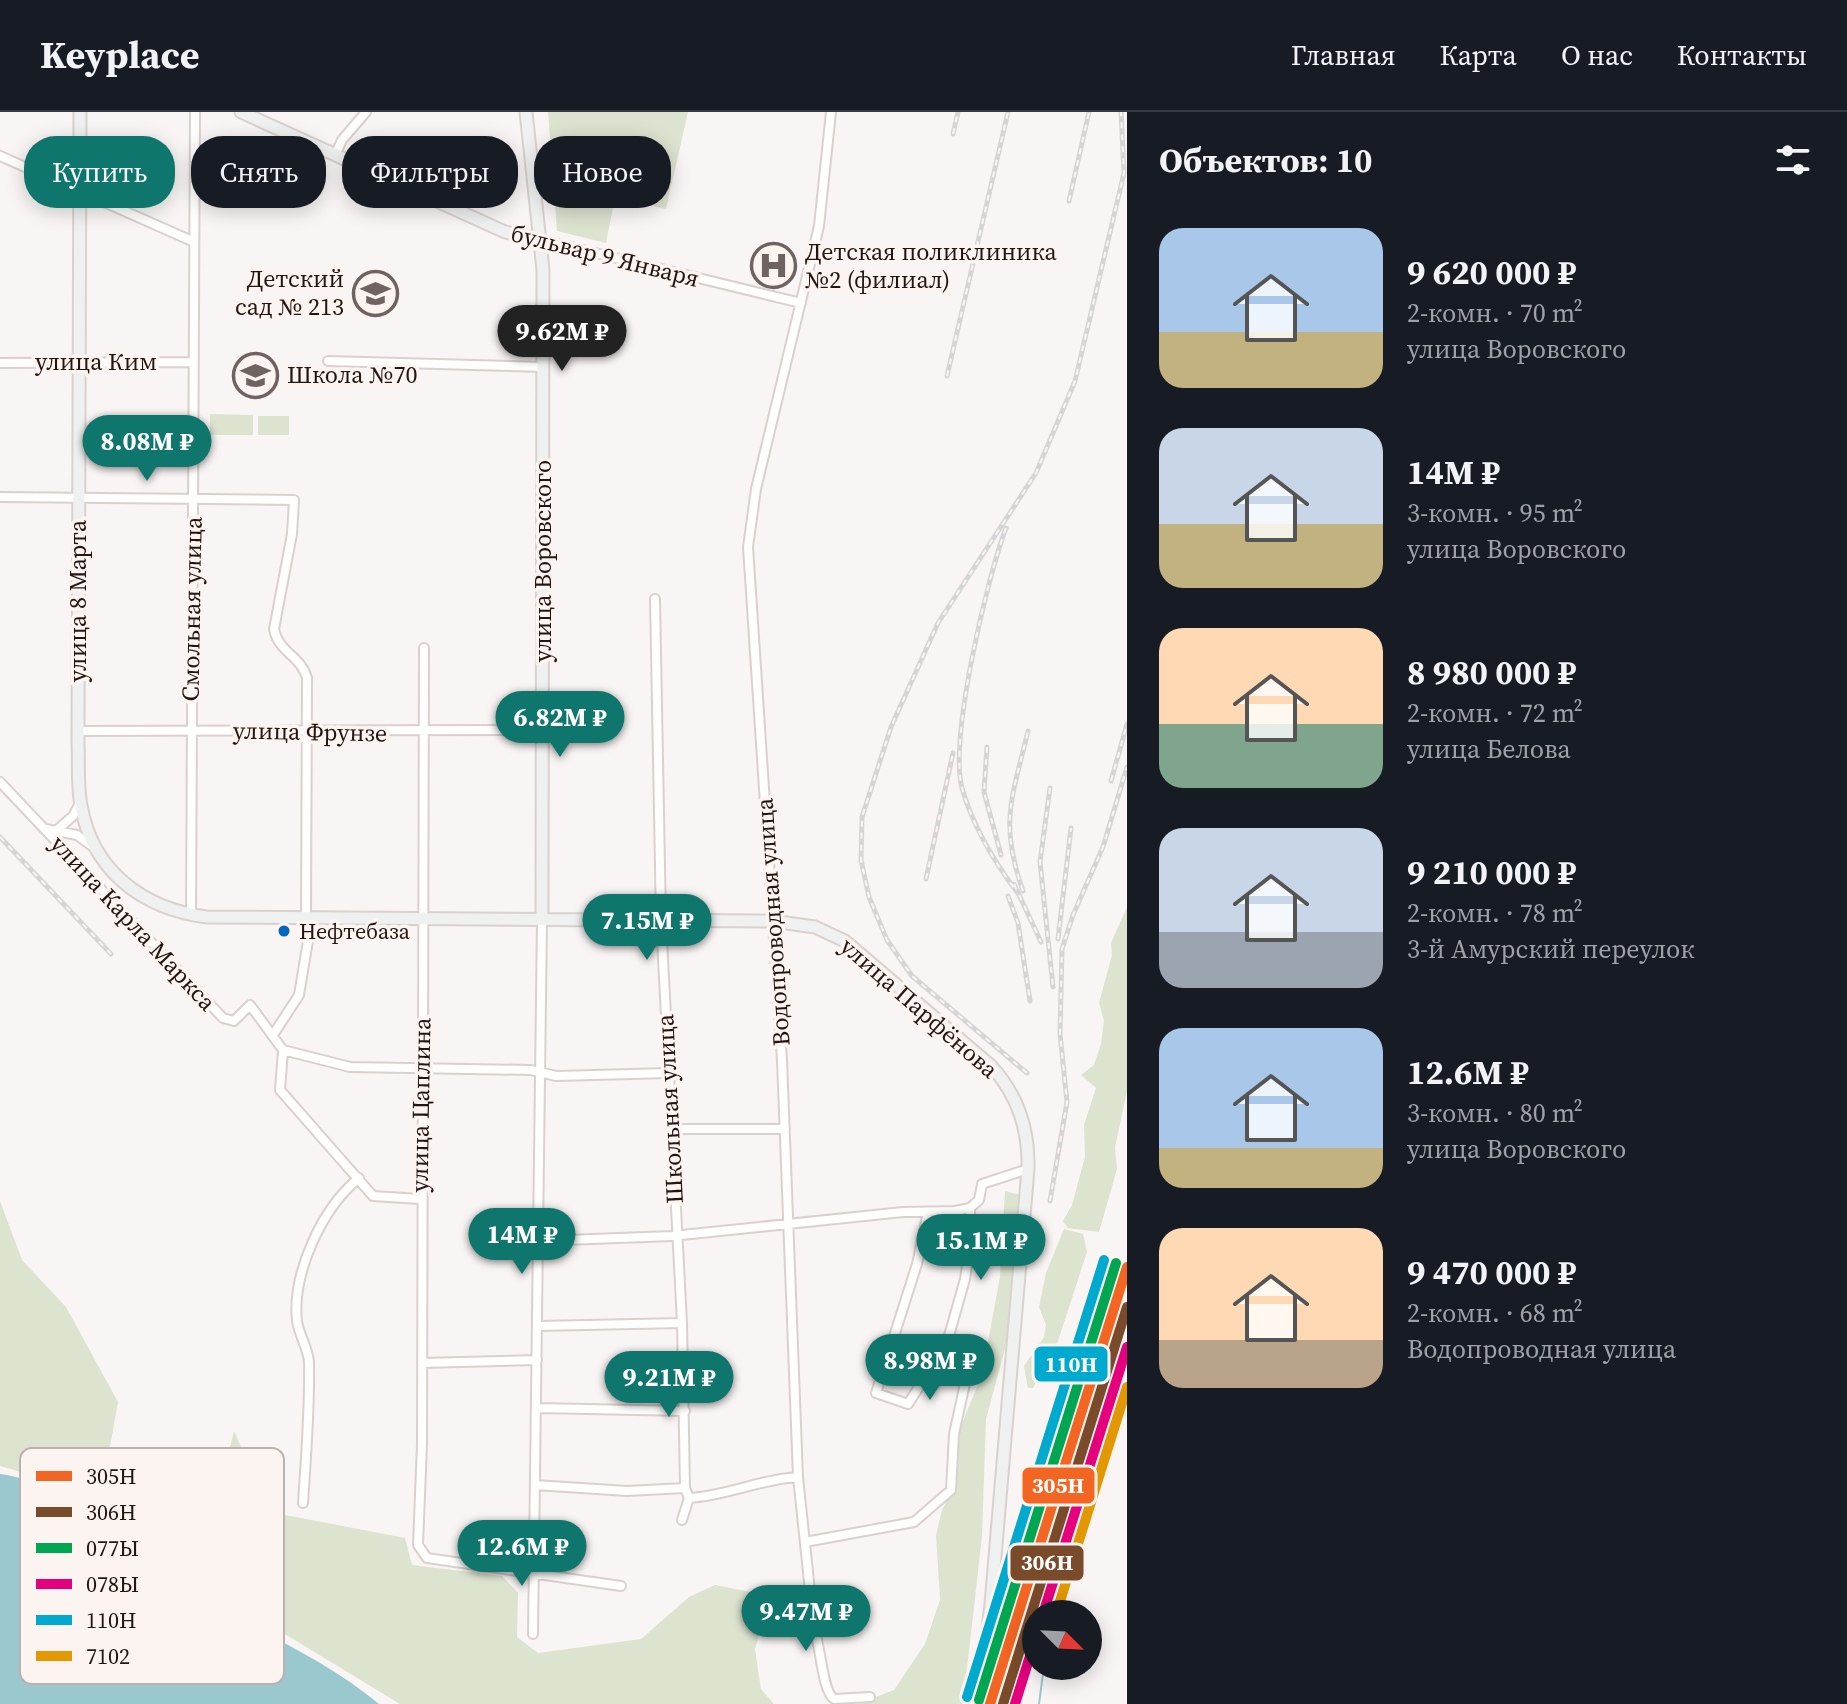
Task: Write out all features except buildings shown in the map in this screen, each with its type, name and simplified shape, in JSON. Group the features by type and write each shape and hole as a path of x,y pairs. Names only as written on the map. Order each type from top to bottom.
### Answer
{"main road":[{"name":"улица 8 Марта","path":"79,136 80,112"},
{"name":"бульвар 9 Января","path":"241,112 505,232 542,240"},
{"name":"улица Воровского","path":"524,113 542,240 542,919"},
{"name":"улица 8 Марта","path":"78,208 80,802 85,823 100,856"},
{"name":"улица Парфёнова","path":"100,856 148,902 168,911 191,915 773,921 815,927 845,941 991,1066 1007,1086 1023,1118 1028,1169 991,1604 983,1668 974,1704"}],"street":[{"name":"Смольная улица","path":"191,915 195,112"},
{"path":"335,155 342,140 366,112"},
{"name":"Водопроводная улица","path":"831,112 819,226 748,531 785,1129 798,1477 814,1629 821,1646 829,1695 834,1699 870,1697"},
{"path":"0,156 24,167"},
{"path":"114,208 192,241"},
{"name":"бульвар 9 Января","path":"542,240 801,303"},
{"path":"328,361 544,367"},
{"name":"улица Ким","path":"0,363 193,362"},
{"path":"0,497 294,500 292,534 274,629 277,644 305,670 309,917 299,995 273,1035"},
{"name":"Школьная улица","path":"655,599 661,920 682,1323 685,1488 689,1498"},
{"name":"улица Цаплина","path":"424,648 420,1199 422,1363 418,1545 427,1558 533,1573"},
{"name":"улица Фрунзе","path":"78,731 424,733 543,730"},
{"name":"улица Карла Маркса","path":"0,782 223,1018 234,1021 250,1005 283,1050"},
{"path":"57,830 73,816 80,802"},
{"path":"45,829 82,837 100,856"},
{"name":"улица Воровского","path":"533,1634 542,919"},
{"path":"420,1199 379,1198 367,1190 280,1090 283,1050 350,1067 556,1076 669,1073"},
{"path":"672,1129 785,1129"},
{"path":"539,1241 677,1234 970,1208 979,1200 982,1184 1028,1169"},
{"path":"303,1503 309,1357 297,1319 299,1290 311,1248 342,1192 359,1178"},
{"path":"928,1212 917,1264 876,1393 908,1404 945,1350 965,1279 970,1246 970,1208"},
{"path":"537,1326 682,1323"},
{"path":"805,1542 914,1522 951,1490 954,1434 966,1379 945,1350"},
{"path":"422,1363 537,1360"},
{"path":"537,1408 685,1411"},
{"path":"682,1520 689,1498 735,1493 767,1479 798,1477"},
{"path":"535,1485 627,1491 685,1488"},
{"path":"533,1573 621,1586"}],"green space":[{"path":"548,112 688,112 671,187 671,136 550,136"},
{"path":"555,208 613,208 606,243 557,231"},
{"path":"210,414 253,415 253,435 210,435"},
{"path":"258,416 289,416 289,435 258,435"},
{"path":"1127,907 1127,1091 1115,1147 1117,1169 1099,1232 1068,1228 1063,1221 1072,1205 1085,1157 1084,1125 1096,1088 1081,1075 1094,1065 1101,1044 1104,1021 1099,1003 1112,955 1111,943"},
{"path":"1005,1191 1020,1195 1006,1345 986,1419 982,1536 963,1704 858,1704 894,1690 925,1644 940,1600 936,1535 942,1510 953,1489 956,1439 982,1374 1000,1277"},
{"path":"0,1201 22,1260 66,1307 118,1402 110,1448 20,1448 20,1472 0,1466"},
{"path":"1064,1229 1083,1234 1087,1252 1058,1341 1033,1388 1028,1388 1024,1366 1044,1337 1046,1325 1039,1307 1046,1273"},
{"path":"234,1431 242,1448 230,1448"},
{"path":"284,1515 405,1538 412,1565 502,1576 518,1593 517,1637 538,1653 641,1639 689,1597 715,1585 756,1593 765,1612 755,1649 761,1689 774,1704 400,1704 284,1633"}],"water":[{"path":"0,1474 20,1478 20,1684 284,1684 284,1643 329,1669 379,1704 0,1704"}],"waterway":[{"path":"1058,1600 1079,1500 1127,1382"},
{"path":"1039,1704 1042,1680"}],"railway":[{"path":"953,134 958,112"},
{"path":"947,376 1008,112"},
{"path":"1069,201 1089,112"},
{"path":"1027,1073 912,976 887,940 869,897 861,860 862,817 891,727 938,623 1036,473 1075,381 1124,173 1121,112"},
{"path":"1006,528 989,583 972,658 959,765 962,788 978,830 1017,892"},
{"path":"1111,781 1127,724"},
{"path":"1023,891 1011,847 1010,811 1028,731"},
{"path":"987,747 984,792 1001,855"},
{"path":"926,879 953,753"},
{"path":"1050,1201 1067,1102 1060,1034 1062,949 1073,915 1103,847 1127,767"},
{"path":"1050,788 1040,862 1053,987"},
{"path":"1058,939 1071,828"},
{"path":"0,837 111,954"},
{"path":"1014,884 1041,942"},
{"path":"1008,896 1018,923 1030,1001"}],"transit line":[{"name":"110Н","path":"967,1697 1104,1260"},
{"name":"077Ы","path":"979,1700 1116,1263"},
{"name":"305Н","path":"990,1704 1127,1267"},
{"name":"306Н","path":"1003,1704 1127,1307"},
{"name":"078Ы","path":"1047,1600 1127,1347"},
{"name":"7102","path":"1060,1600 1127,1387"},
{"name":"078Ы","path":"1015,1704 1023,1680"}],"place":[{"name":"Детская поликлиника №2 (филиал)","path":"774,266"},
{"name":"Детский сад № 213","path":"375,293"},
{"name":"Школа №70","path":"256,375"},
{"name":"Нефтебаза","path":"284,931"}]}
